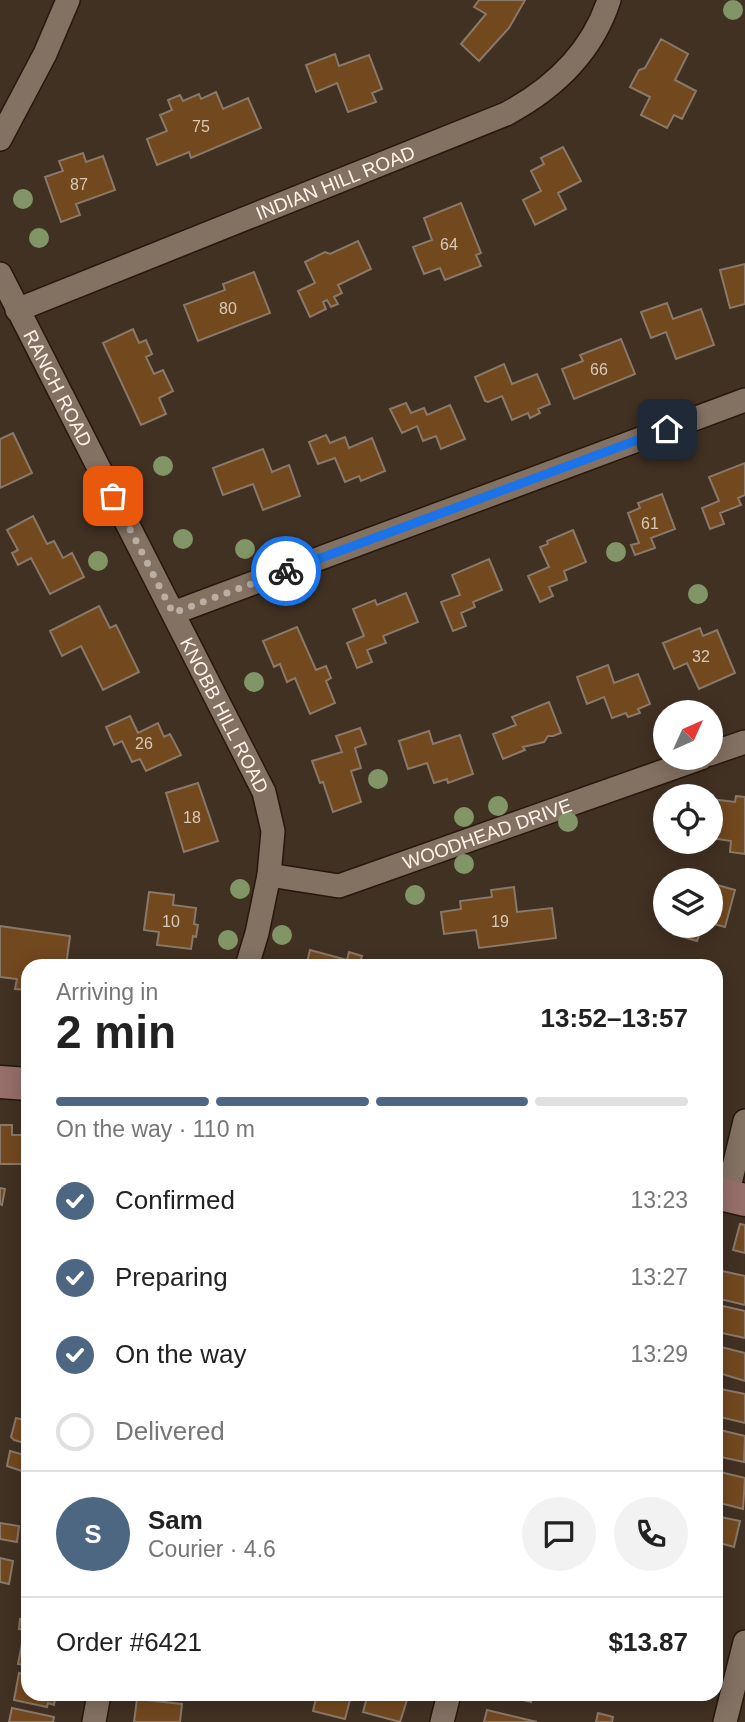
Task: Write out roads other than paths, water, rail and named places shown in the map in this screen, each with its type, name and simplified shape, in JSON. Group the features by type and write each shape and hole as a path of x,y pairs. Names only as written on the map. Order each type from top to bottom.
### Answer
{"main road":[{"path":"0,1082 21,1084"}],"street":[{"path":"0,139 45,54 68,0"},
{"name":"INDIAN HILL ROAD","path":"17,310 506,114 539,95 576,61 592,40 609,0"},
{"name":"RANCH ROAD","path":"0,274 173,613"},
{"name":"KNOBB HILL ROAD","path":"249,959 269,875 274,831 264,792 173,613 745,400"},
{"path":"723,750 745,742"},
{"name":"WOODHEAD DRIVE","path":"269,875 339,886 667,770"},
{"path":"729,1196 745,1121"},
{"path":"725,1722 745,1642"},
{"path":"94,1722 98,1701"},
{"path":"442,1722 447,1701"}]}
